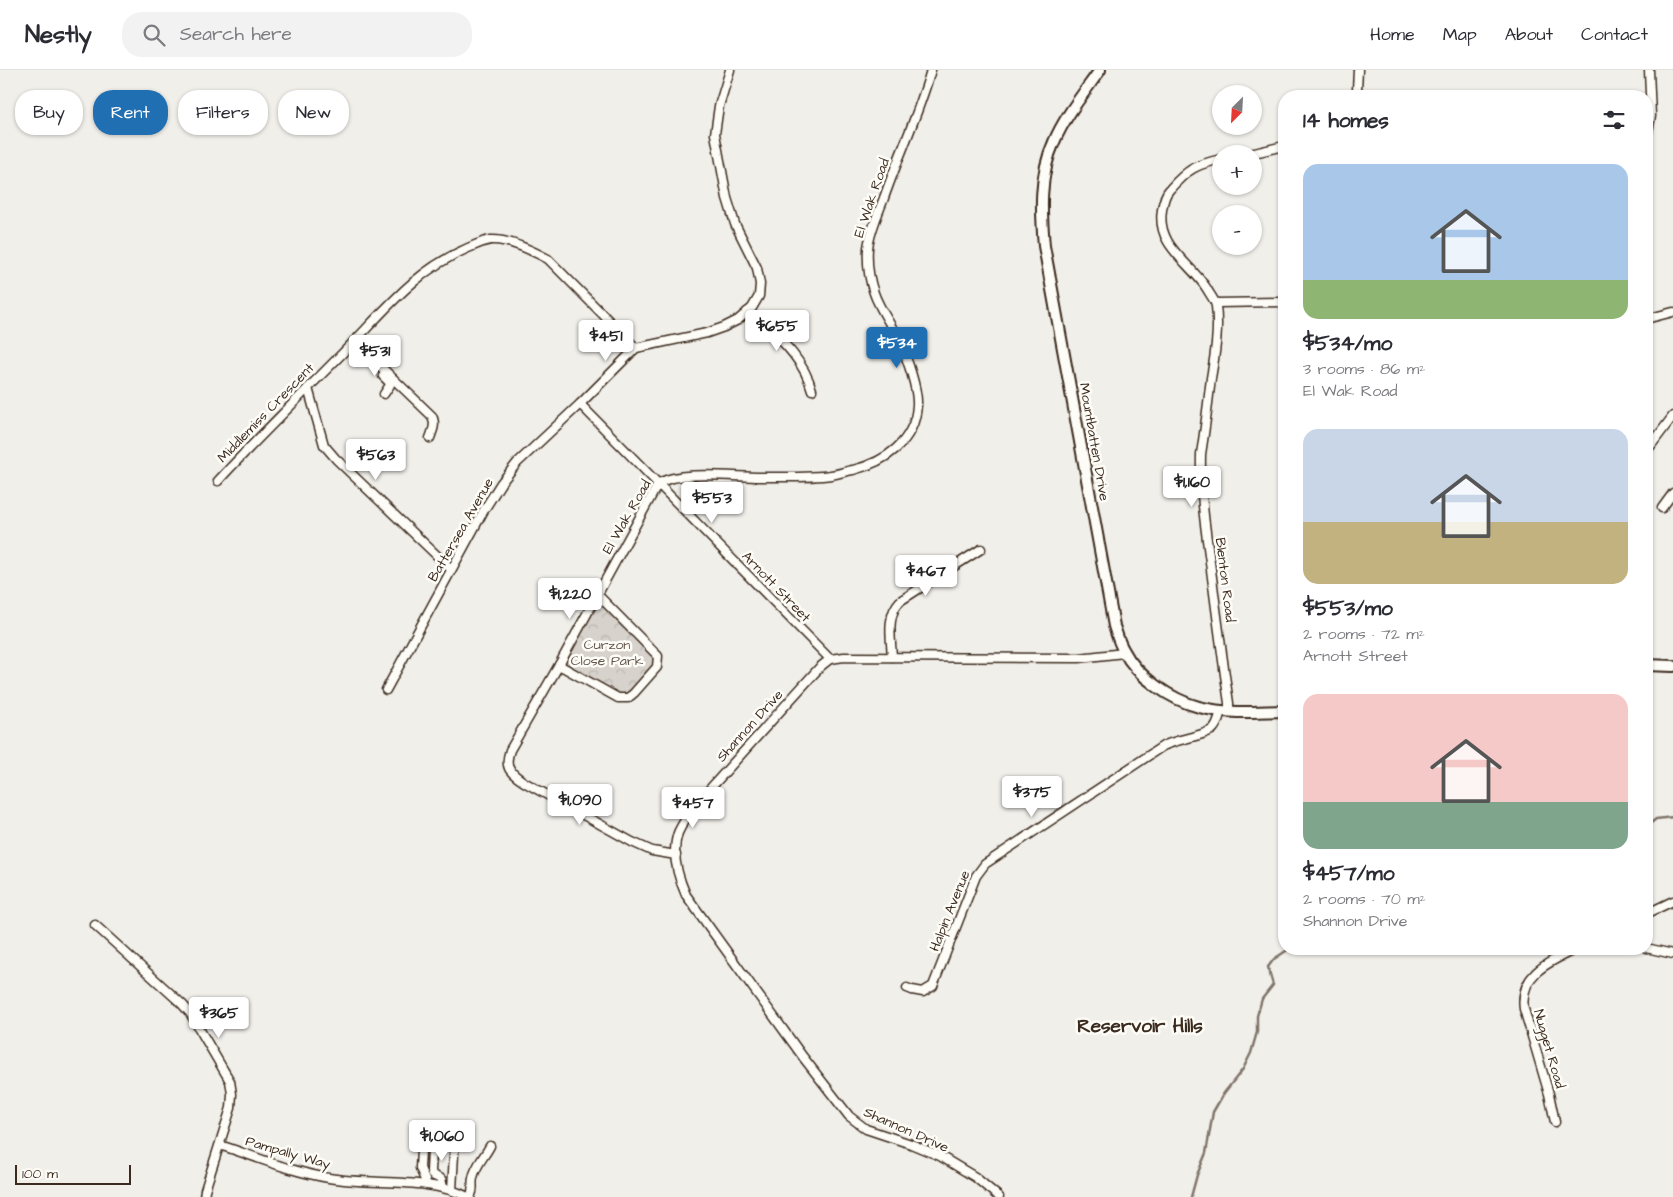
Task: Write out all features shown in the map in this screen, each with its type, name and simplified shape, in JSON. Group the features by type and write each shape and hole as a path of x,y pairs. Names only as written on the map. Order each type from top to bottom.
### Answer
{"main road":[{"name":"Mountbatten Drive","path":"1100,70 1054,141 1048,157 1042,189 1042,219 1044,246 1112,619 1124,653 1147,679 1170,695 1201,708 1225,711 1278,711"},
{"path":"1653,665 1673,666"}],"street":[{"path":"636,348 707,333 738,320 752,308 758,296 760,284 757,268 734,224 715,134 720,106 730,70"},
{"name":"El Wak Road","path":"676,855 652,851 632,842 524,782 510,772 507,764 510,750 658,484 664,480 701,475 758,477 830,475 869,466 892,453 907,437 917,405 913,380 900,343 874,294 868,271 868,248 874,225 900,153 926,90 931,70"},
{"path":"1357,90 1358,70"},
{"path":"1649,70 1650,90"},
{"path":"1262,151 1278,147"},
{"path":"1212,162 1193,167 1179,178 1167,192 1162,205 1160,220 1162,234 1171,248 1202,281 1216,303 1278,302"},
{"name":"Middlemiss Crescent","path":"218,481 251,444 405,288 428,269 450,256 477,244 491,240 510,243 548,260 636,348"},
{"name":"Blenton Road","path":"1216,303 1215,349 1201,454 1201,469 1204,513 1229,703 1225,711"},
{"path":"747,312 785,344 806,374 812,390"},
{"path":"1653,317 1673,312"},
{"path":"352,343 389,382 390,385 384,394"},
{"path":"352,343 432,416 434,427 430,438"},
{"name":"Battersea Avenue","path":"386,690 484,510 507,476 517,463 636,348"},
{"path":"308,388 324,445 336,459 451,569"},
{"name":"Arnott Street","path":"580,404 830,659"},
{"path":"1653,443 1673,416"},
{"path":"1662,508 1673,493"},
{"path":"892,657 891,617 893,608 900,601 981,548"},
{"path":"559,665 618,698 628,698 657,666 658,656 597,594"},
{"path":"830,659 892,657 1079,658 1124,653"},
{"name":"Shannon Drive","path":"830,659 820,667 689,812 678,833 676,855 679,875 686,895 803,1057 849,1116 866,1129 940,1156 975,1177 999,1197"},
{"name":"Halpin Avenue","path":"908,988 923,992 933,986 976,876 985,864 1163,746 1178,739 1208,732 1225,711"},
{"path":"1653,911 1673,901"},
{"path":"95,925 190,1013 230,1081 232,1094 231,1108 204,1197"},
{"path":"1653,950 1673,954"},
{"name":"Nugget Road","path":"1555,1122 1549,1094 1524,1009 1523,999 1526,985 1538,970 1565,955"},
{"path":"422,1132 420,1168 427,1185"},
{"path":"433,1132 431,1171 432,1175 441,1179 443,1187"},
{"path":"452,1190 455,1136"},
{"name":"Pampally Way","path":"220,1145 303,1173 330,1178 443,1187 470,1197"},
{"path":"470,1197 474,1189 472,1180 475,1171 490,1146"}],"green space":[{"name":"Curzon Close Park","path":"597,604 604,606 654,656 654,663 629,694 620,696 572,669 567,660"}],"waterway":[{"path":"1653,821 1656,819 1673,817"},
{"path":"1191,1197 1206,1153 1213,1112 1224,1093 1243,1069 1251,1053 1257,1032 1257,1016 1262,999 1273,985 1268,967 1280,955"}],"district":[{"name":"Reservoir Hills","path":"1140,1026"}]}
